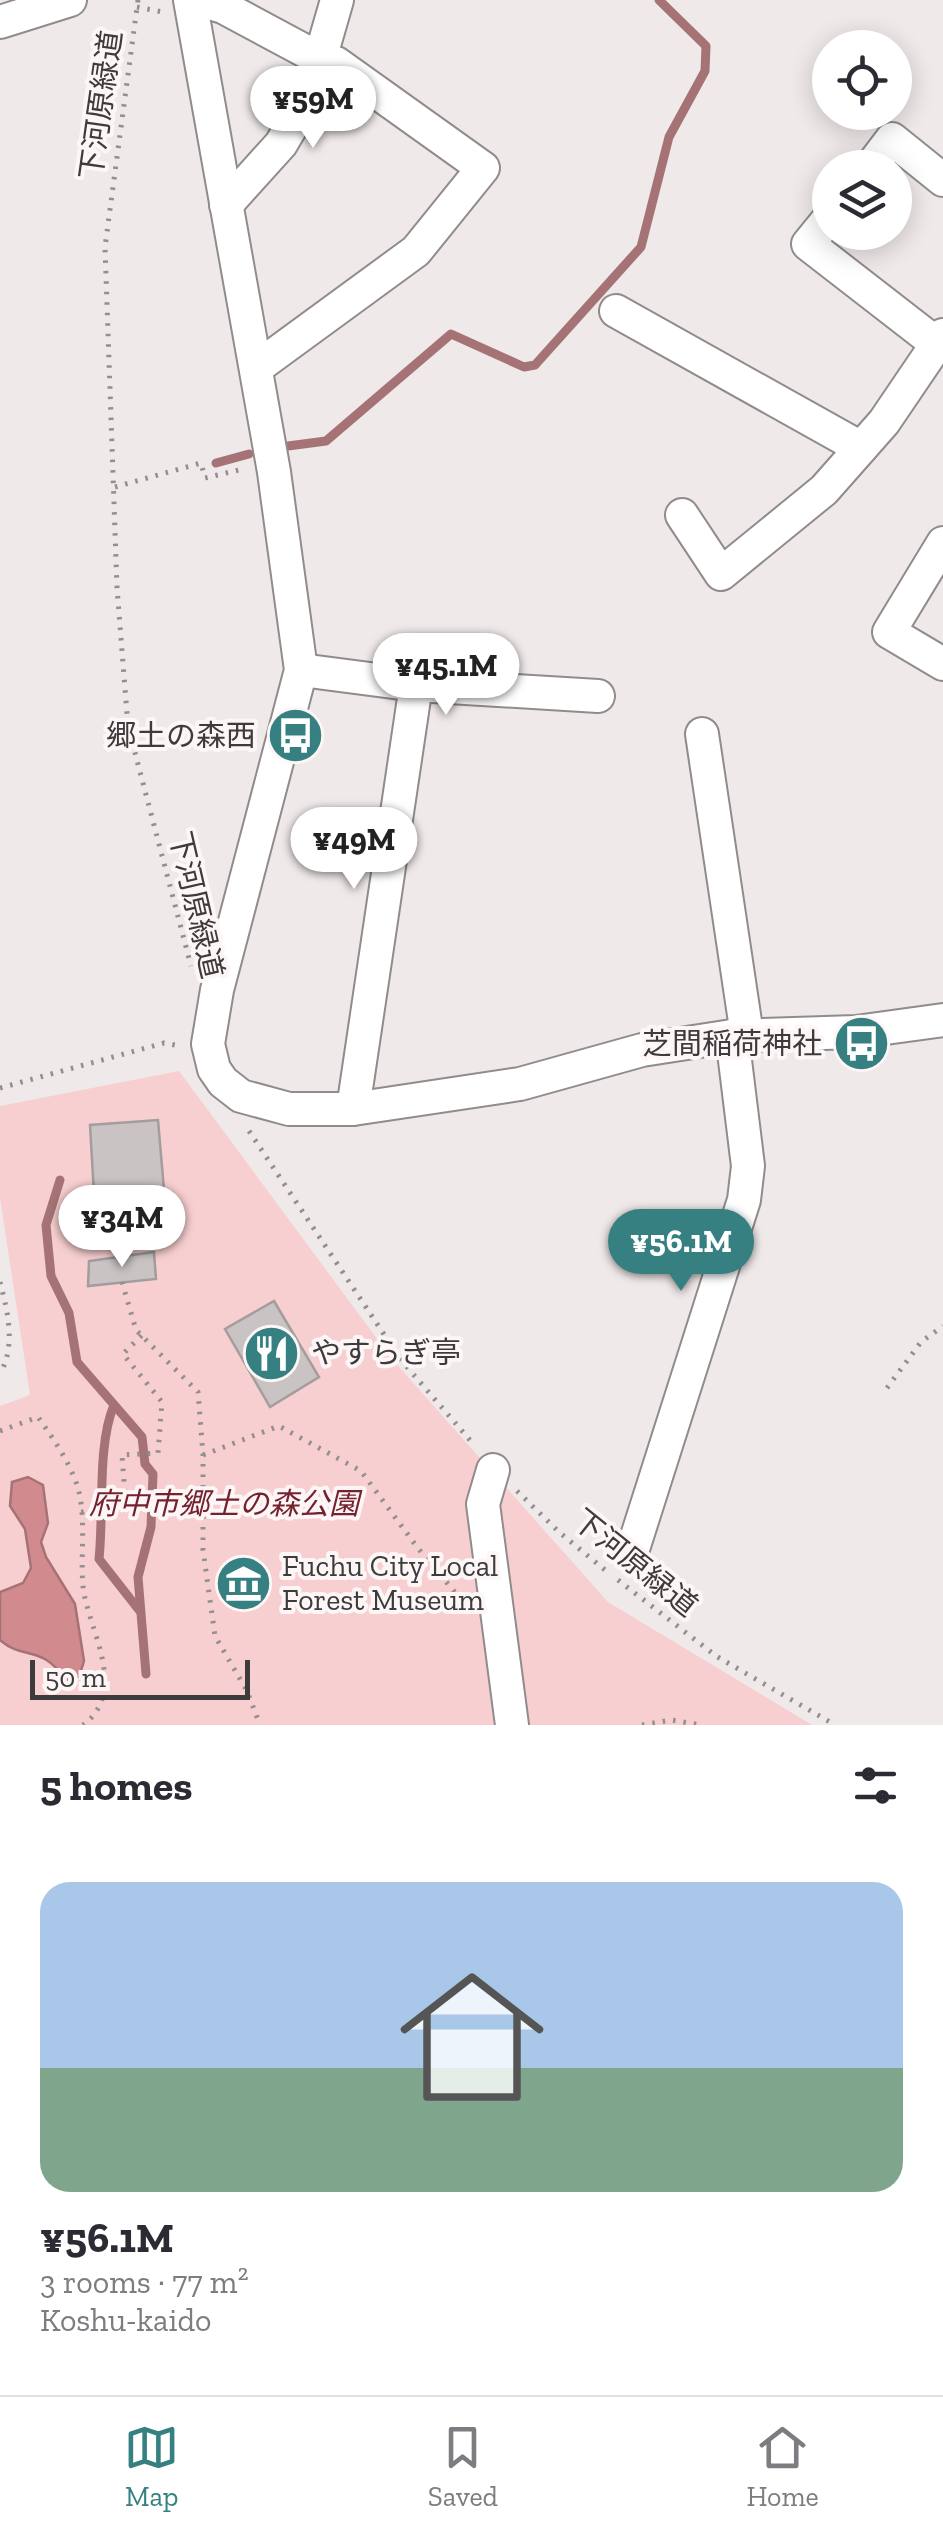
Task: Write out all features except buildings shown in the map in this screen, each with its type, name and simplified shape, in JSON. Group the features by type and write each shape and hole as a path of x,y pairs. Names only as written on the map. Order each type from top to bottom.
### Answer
{"street":[{"path":"0,22 70,0"},
{"path":"200,0 223,6 320,59 336,63 484,168 416,251 256,368"},
{"path":"226,205 281,144 317,83 337,0"},
{"path":"179,7 226,205 256,368 301,670 217,990 208,1044 214,1069 223,1082 241,1096 263,1105 289,1110 353,1109 520,1084 642,1050 740,1035 856,1032 943,1020"},
{"path":"884,150 892,139 906,150"},
{"path":"912,155 943,180"},
{"path":"682,515 720,574 824,490 884,422 940,340 816,250"},
{"path":"616,311 861,448"},
{"path":"943,543 889,632 943,664"},
{"path":"301,670 416,686 598,696"},
{"path":"353,1109 416,686"},
{"path":"632,1552 744,1200 748,1166 740,1035 702,734"},
{"path":"494,1467 482,1504 512,1725"}],"path":[{"path":"138,4 179,7"},
{"name":"下河原緑道","path":"138,4 104,247 117,588 128,726 193,972"},
{"path":"114,488 201,463 205,478 256,466"},
{"path":"185,1037 187,1059"},
{"path":"0,1088 164,1043 184,1047"},
{"name":"下河原緑道","path":"243,1121 401,1360 494,1467 558,1532 716,1656 835,1725"},
{"path":"0,1282 9,1318 9,1358 0,1374"},
{"path":"122,1282 136,1330 198,1392 204,1454 203,1550 215,1636 260,1725"},
{"path":"886,1388 920,1342 943,1326"},
{"path":"80,1512 126,1510 122,1454 158,1454 162,1402 123,1354 142,1335"},
{"path":"0,1432 38,1417 77,1485 83,1590 103,1650 103,1693 90,1720 83,1725"},
{"path":"204,1454 279,1426 361,1471 416,1547 467,1606"},
{"path":"642,1725 671,1720 701,1725"}],"green space":[{"name":"府中市郷土の森公園","path":"179,1071 392,1359 608,1602 812,1725 0,1725 0,1406 30,1395 0,1198 0,1106"}],"shaded area":[{"path":"28,1477 43,1485 48,1523 41,1542 75,1604 84,1661 79,1677 66,1680 48,1661 0,1640 0,1592 23,1583 31,1568 25,1529 10,1506 12,1482"}],"waterway":[{"path":"288,446 326,441 451,334 524,367 535,365 641,247 669,137 705,71 706,46 659,0"},
{"path":"216,463 249,454"},
{"path":"60,1180 46,1225 51,1276 69,1313 77,1362 142,1437 145,1464 153,1474 151,1527 138,1577 146,1674"},
{"path":"114,1405 103,1459 99,1559 139,1610"}],"place":[{"name":"郷土の森西","path":"295,736"},
{"name":"芝間稲荷神社","path":"861,1044"},
{"name":"やすらぎ亭","path":"272,1353"},
{"name":"Fuchu City Local Forest Museum","path":"243,1583"}]}
